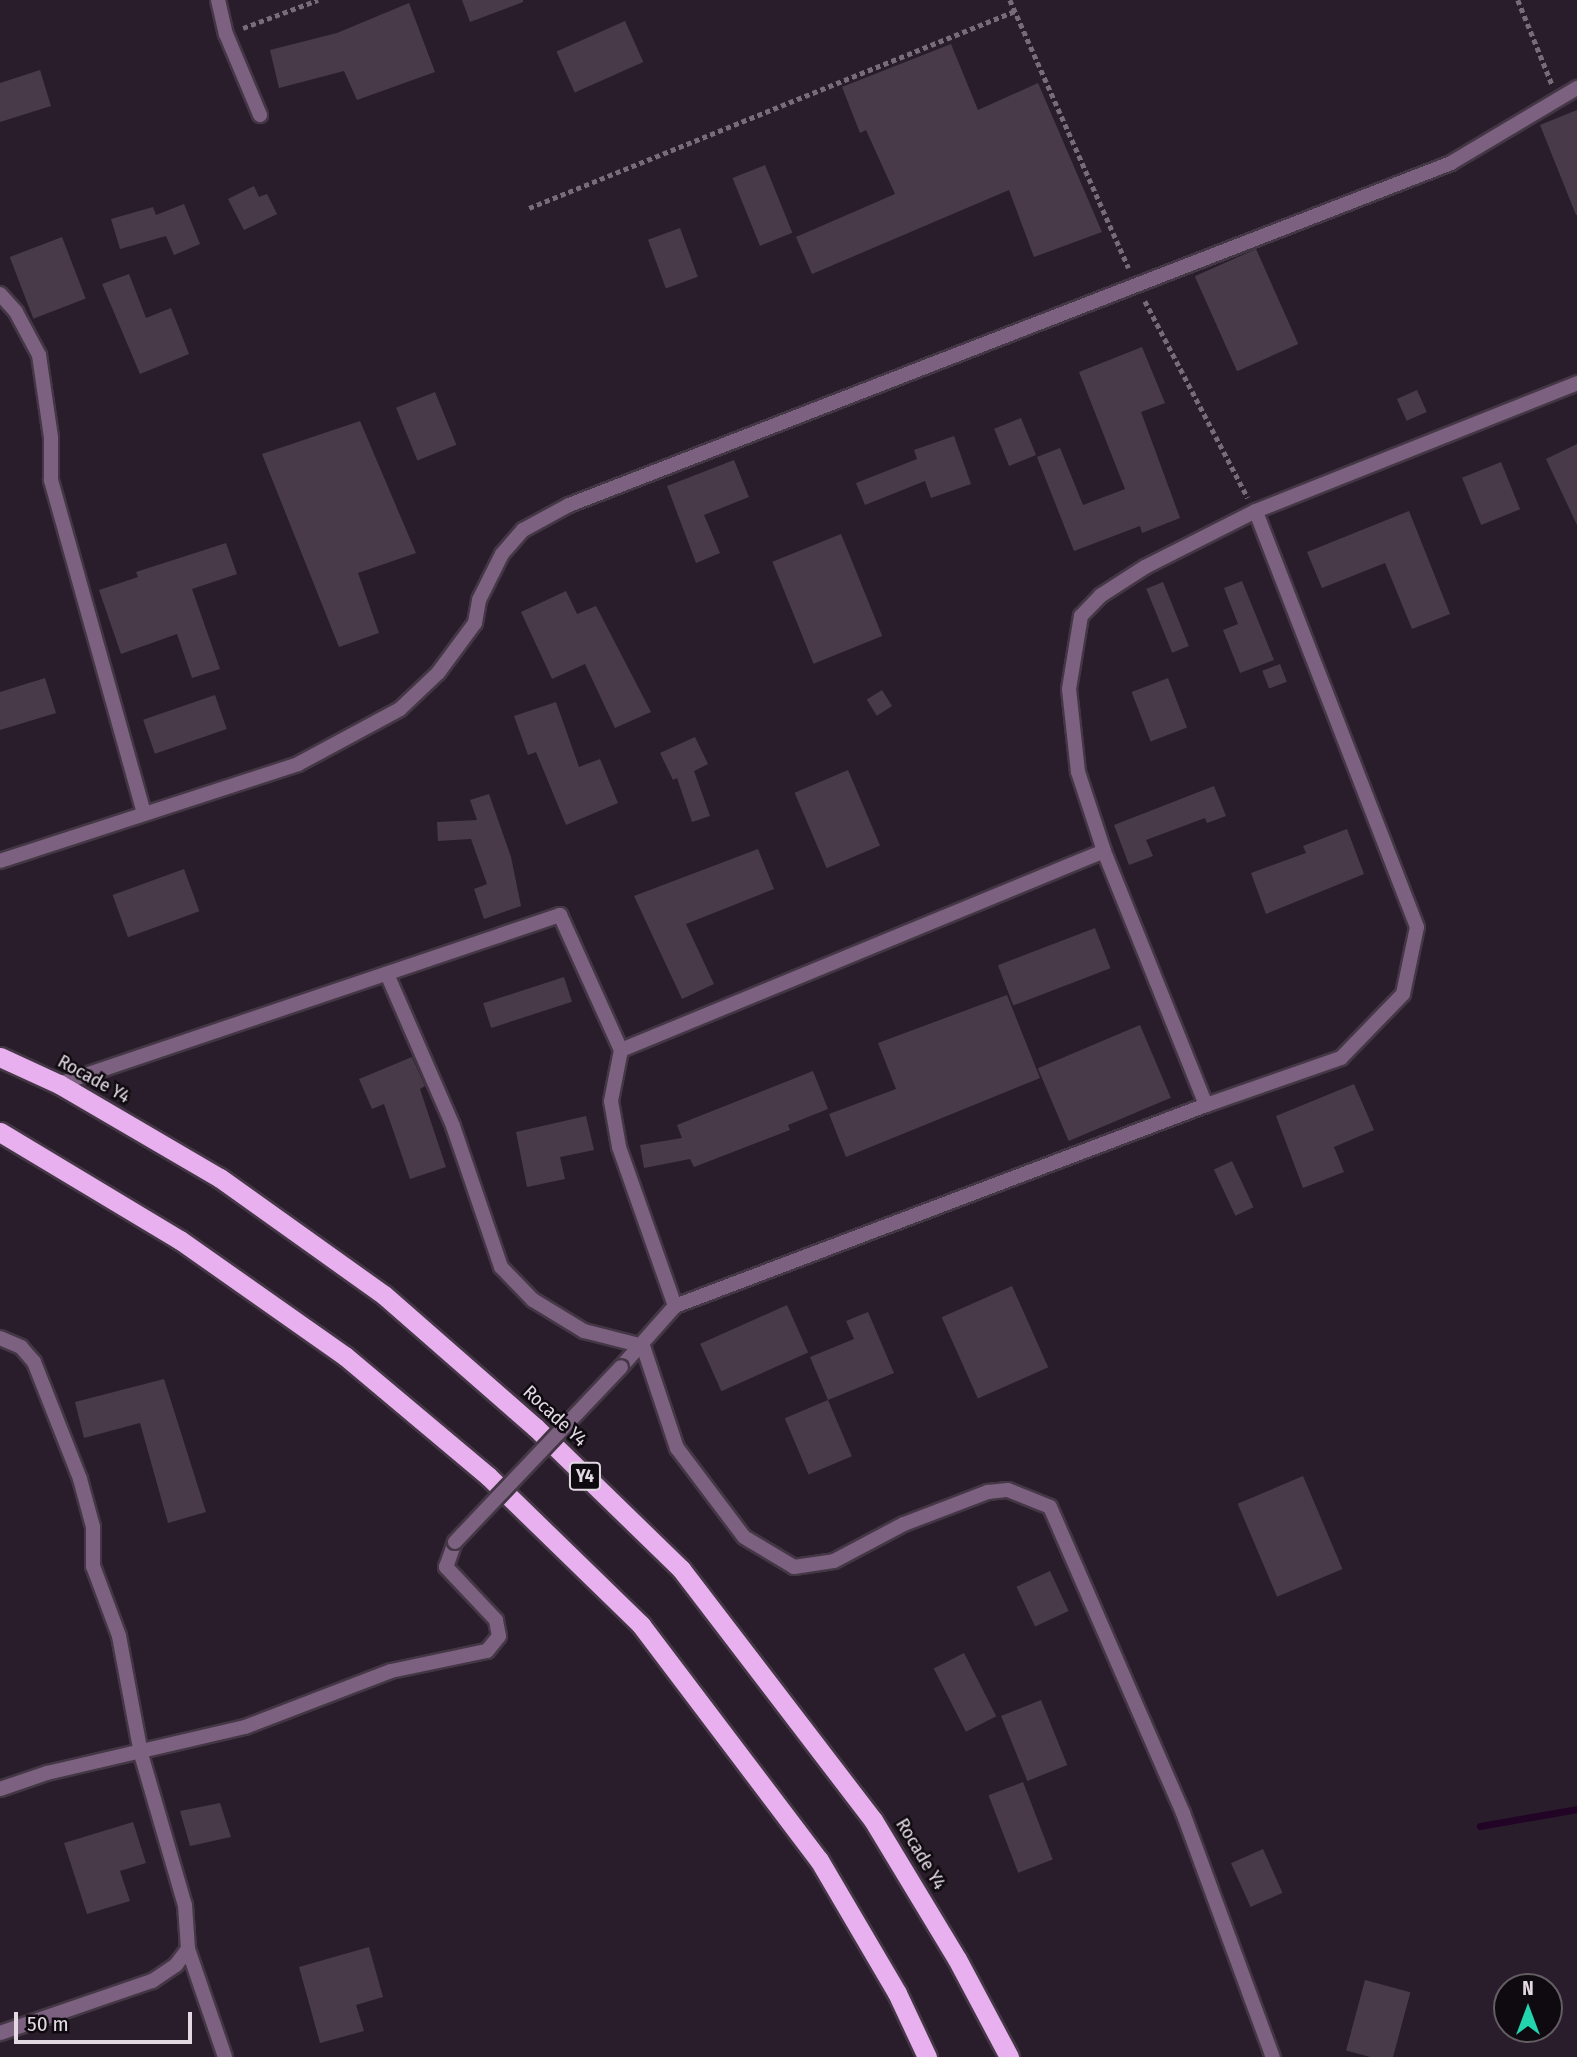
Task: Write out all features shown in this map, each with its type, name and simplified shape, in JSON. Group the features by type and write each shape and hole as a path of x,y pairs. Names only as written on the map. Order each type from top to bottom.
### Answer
{"highway":[{"name":"Rocade Y4","path":"0,1057 59,1084 220,1178 384,1295 535,1427 681,1569 873,1820 957,1959 1009,2057"},
{"path":"0,1132 180,1240 345,1356 488,1476 640,1625 820,1860 897,1993 928,2057"}],"street":[{"path":"218,0 226,34 260,115"},
{"path":"0,861 298,764 400,709 438,673 475,623 479,600 502,554 523,530 548,516 1451,163 1577,88"},
{"path":"0,295 16,312 39,355 51,437 51,480 144,812"},
{"path":"1206,1105 1104,851 1078,772 1069,724 1071,653 1081,616 1100,596 1145,567 1255,512 1577,383"},
{"path":"0,1789 47,1773 141,1754 245,1727 391,1671 487,1651 499,1636 496,1620 446,1567 455,1542 643,1346 675,1306 1206,1105 1341,1058 1403,994 1417,927 1255,512"},
{"path":"621,1050 1104,851"},
{"path":"59,1084 560,915 621,1050 611,1101 619,1147 675,1306"},
{"path":"387,974 453,1126 501,1267 533,1300 584,1331 643,1346"},
{"path":"0,1338 21,1347 34,1362 80,1479 93,1527 93,1566 128,1668 141,1754 186,1905 188,1949 225,2057"},
{"path":"643,1346 677,1448 744,1537 794,1567 834,1561 904,1524 988,1492 1007,1490 1050,1507 1183,1813 1273,2057"},
{"path":"0,2033 152,1981 176,1965 188,1949"}],"path":[{"path":"226,34 318,0"},
{"path":"1010,0 1136,284 1255,512"},
{"path":"1518,0 1558,97"},
{"path":"529,208 1015,11"}],"building":[{"path":"462,0 523,0 523,2 470,22"},
{"path":"409,3 435,72 357,100 344,71 279,88 270,50 337,33"},
{"path":"625,21 643,62 575,93 556,52"},
{"path":"951,44 978,110 1038,83 1102,232 1034,257 1009,190 812,274 796,237 895,194 866,130 860,133 842,87"},
{"path":"40,70 51,106 0,122 0,83"},
{"path":"1577,110 1577,215 1576,215 1540,125"},
{"path":"765,165 792,233 760,246 733,178"},
{"path":"254,186 259,197 267,194 277,214 244,230 228,199"},
{"path":"184,204 200,244 174,255 166,236 120,249 111,219 153,207 156,215"},
{"path":"680,228 698,277 666,288 648,240"},
{"path":"62,237 86,299 33,319 10,257"},
{"path":"1256,249 1298,344 1237,371 1195,276"},
{"path":"129,274 146,318 171,308 189,354 140,374 102,284"},
{"path":"1142,347 1165,403 1141,412 1180,518 1142,533 1140,526 1074,551 1037,457 1060,448 1083,505 1125,489 1079,372"},
{"path":"1417,390 1427,412 1407,421 1397,399"},
{"path":"435,392 456,445 417,461 396,408"},
{"path":"1021,418 1036,455 1009,466 994,429"},
{"path":"360,421 416,553 358,573 379,633 339,647 262,454"},
{"path":"954,436 971,484 931,498 925,481 865,505 856,483 917,459 914,450"},
{"path":"1577,444 1577,525 1546,459"},
{"path":"734,460 749,497 704,515 720,553 696,563 667,486"},
{"path":"1501,462 1520,509 1481,525 1462,478"},
{"path":"1409,511 1450,614 1412,629 1385,563 1322,588 1307,552"},
{"path":"841,534 882,636 814,664 772,562"},
{"path":"226,543 237,574 192,589 220,669 192,678 177,634 121,654 99,590 138,577 136,572"},
{"path":"1242,581 1274,660 1240,673 1223,630 1238,624 1224,588"},
{"path":"1163,582 1189,646 1172,653 1146,589"},
{"path":"566,591 577,614 596,606 651,712 615,728 585,664 552,679 521,612"},
{"path":"1280,664 1287,682 1269,689 1262,671"},
{"path":"45,678 56,713 0,730 0,692"},
{"path":"1168,678 1187,727 1151,741 1132,692"},
{"path":"882,690 892,706 877,716 867,700"},
{"path":"215,695 227,729 155,754 143,720"},
{"path":"556,702 579,767 600,759 618,803 566,825 536,752 528,755 514,716"},
{"path":"695,737 708,764 694,771 710,816 692,822 677,778 673,780 660,753"},
{"path":"848,770 880,845 827,868 795,793"},
{"path":"1214,786 1226,816 1207,823 1205,818 1146,840 1153,856 1129,865 1114,825"},
{"path":"489,794 511,857 521,906 484,919 474,889 487,884 471,839 438,841 437,822 477,820 470,800"},
{"path":"1347,829 1364,874 1266,914 1251,873 1306,853 1303,846"},
{"path":"758,849 774,889 686,924 714,984 682,999 634,896"},
{"path":"184,869 199,911 128,937 113,895"},
{"path":"1095,928 1110,968 1013,1005 998,965"},
{"path":"564,977 572,1002 491,1028 483,1003"},
{"path":"1007,995 1040,1078 846,1157 829,1114 896,1089 878,1043"},
{"path":"1140,1025 1171,1098 1069,1141 1038,1068"},
{"path":"412,1057 425,1086 420,1089 446,1167 410,1179 384,1104 372,1109 359,1079"},
{"path":"813,1071 828,1109 788,1125 790,1130 694,1167 690,1159 644,1168 640,1145 682,1138 677,1125"},
{"path":"1354,1084 1374,1130 1334,1147 1344,1172 1303,1188 1276,1116"},
{"path":"586,1116 594,1150 560,1157 565,1179 527,1187 516,1132"},
{"path":"1232,1161 1254,1207 1235,1216 1214,1169"},
{"path":"1012,1286 1048,1367 978,1399 942,1317"},
{"path":"787,1305 808,1353 721,1391 700,1344"},
{"path":"868,1312 894,1373 828,1400 810,1357 854,1339 846,1321"},
{"path":"164,1379 206,1512 168,1523 140,1423 84,1438 75,1402"},
{"path":"828,1400 852,1456 809,1475 785,1418"},
{"path":"1303,1476 1342,1569 1277,1597 1238,1504"},
{"path":"1050,1571 1069,1611 1035,1627 1016,1587"},
{"path":"964,1653 996,1716 966,1732 934,1668"},
{"path":"1041,1700 1067,1765 1027,1781 1001,1716"},
{"path":"1023,1782 1053,1859 1018,1873 988,1795"},
{"path":"220,1803 231,1837 190,1846 180,1811"},
{"path":"133,1822 146,1863 120,1871 130,1901 87,1914 64,1843"},
{"path":"1263,1849 1283,1893 1251,1907 1231,1863"},
{"path":"369,1947 383,1997 356,2005 364,2031 320,2043 299,1967"},
{"path":"1365,1980 1410,1992 1393,2057 1370,2057 1346,2051"}],"waterway":[{"path":"1480,1826 1577,1809"}]}
